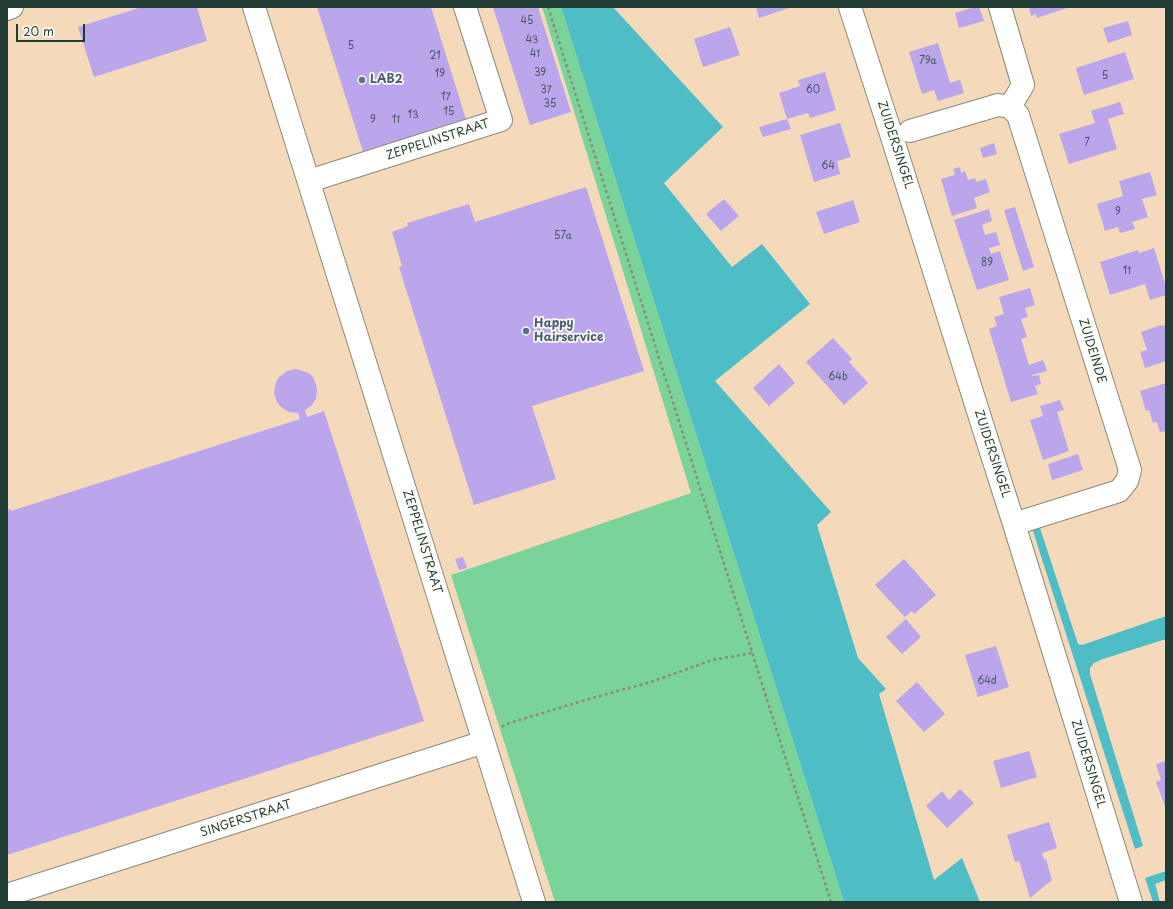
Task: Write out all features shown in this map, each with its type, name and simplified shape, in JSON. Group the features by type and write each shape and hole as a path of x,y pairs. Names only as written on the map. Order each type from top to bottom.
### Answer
{"street":[{"path":"7,9 12,7"},
{"name":"ZEPPELINSTRAAT","path":"254,7 534,902"},
{"name":"ZEPPELINSTRAAT","path":"309,182 501,120 465,7"},
{"name":"ZUIDERSINGEL","path":"850,7 1014,524 1131,902"},
{"path":"910,131 998,105 1010,108 1023,84 1000,7"},
{"name":"ZUIDEINDE","path":"1010,108 1018,115 1130,470 1127,481 1119,491 1014,524"},
{"name":"SINGERSTRAAT","path":"7,895 484,742"}],"path":[{"path":"548,7 831,902"},
{"path":"484,742 506,724 654,681 712,660 752,653"}],"green space":[{"path":"542,7 561,7 844,902 555,902 451,575 691,493"}],"water":[{"path":"561,7 613,7 723,127 664,183 732,267 762,244 810,304 715,381 831,512 817,525 858,658 886,689 879,694 934,880 962,858 980,902 844,902"},
{"path":"1039,525 1078,644 1082,645 1166,616 1166,639 1103,659 1094,663 1090,668 1090,674 1143,846 1135,849 1032,528"},
{"path":"1166,871 1166,880 1155,884 1160,902 1153,902 1145,878"}],"building":[{"path":"142,7 197,7 207,41 94,77 78,27"},
{"path":"317,7 431,7 468,126 365,158"},
{"path":"493,7 538,7 571,112 530,125"},
{"path":"756,7 792,7 759,18"},
{"path":"979,7 984,21 959,28 955,13"},
{"path":"1029,7 1070,7 1037,18 1036,14 1031,16"},
{"path":"1128,21 1132,35 1108,43 1103,28"},
{"path":"730,27 740,55 703,67 694,39"},
{"path":"938,43 950,83 960,80 964,93 938,101 934,90 922,94 909,52"},
{"path":"1125,52 1134,79 1084,95 1076,68"},
{"path":"825,72 836,110 810,118 808,113 787,119 779,93 800,86 798,80"},
{"path":"1120,102 1124,114 1108,119 1117,149 1069,164 1059,134 1095,123 1091,111"},
{"path":"787,119 791,129 763,137 759,127"},
{"path":"840,123 851,157 837,161 840,174 814,182 800,135"},
{"path":"994,143 997,154 983,158 980,148"},
{"path":"960,167 961,173 965,171 968,180 975,178 976,182 986,179 990,192 974,198 977,208 952,216 941,179 955,175 953,169"},
{"path":"1150,172 1157,195 1142,199 1148,217 1132,222 1135,229 1120,233 1118,227 1105,231 1097,204 1123,196 1119,181"},
{"path":"586,187 644,371 532,406 556,479 474,505 399,267 402,266 392,232 408,226 407,223 469,204 475,222"},
{"path":"724,199 739,216 721,231 706,214"},
{"path":"853,200 860,222 824,234 816,212"},
{"path":"1015,207 1034,267 1023,271 1004,210"},
{"path":"989,209 992,221 982,225 985,235 996,232 1000,245 989,248 991,254 1000,251 1009,280 977,290 954,220"},
{"path":"1154,248 1166,287 1166,295 1150,300 1145,284 1110,295 1100,262 1138,250 1139,253"},
{"path":"1030,288 1035,305 1025,308 1028,317 1021,319 1027,337 1021,339 1029,365 1043,360 1047,371 1032,375 1039,375 1041,384 1035,386 1038,394 1011,402 989,329 997,326 994,317 1004,314 999,297"},
{"path":"1161,325 1166,325 1166,361 1145,368 1140,352 1147,350 1141,332"},
{"path":"833,338 852,359 849,362 868,383 844,405 806,362"},
{"path":"779,364 795,383 769,406 753,388"},
{"path":"295,369 309,373 313,377 316,384 316,399 311,406 305,410 307,417 324,411 424,721 7,855 7,510 11,509 11,511 300,419 298,413 289,412 281,407 277,402 274,393 276,382 279,377 287,371"},
{"path":"1166,383 1166,431 1160,432 1157,422 1153,423 1149,410 1146,411 1140,391"},
{"path":"1060,400 1064,410 1057,412 1069,451 1043,460 1030,420 1043,416 1040,406"},
{"path":"1078,454 1083,470 1052,480 1048,464"},
{"path":"463,557 467,568 459,570 455,559"},
{"path":"904,559 936,595 914,614 912,611 905,617 875,585"},
{"path":"906,619 921,637 902,654 886,637"},
{"path":"996,646 1009,687 978,697 965,655"},
{"path":"917,682 945,714 924,732 896,701"},
{"path":"1029,751 1037,777 1001,788 993,761"},
{"path":"1166,761 1166,809 1156,782 1161,780 1156,764"},
{"path":"960,789 974,803 947,828 926,806 942,791 949,800"},
{"path":"1049,822 1057,848 1042,853 1044,859 1046,859 1052,880 1030,898 1019,861 1015,862 1007,835"}],"place":[{"name":"LAB2","path":"362,80"},
{"name":"Happy Hairservice","path":"526,331"}]}
